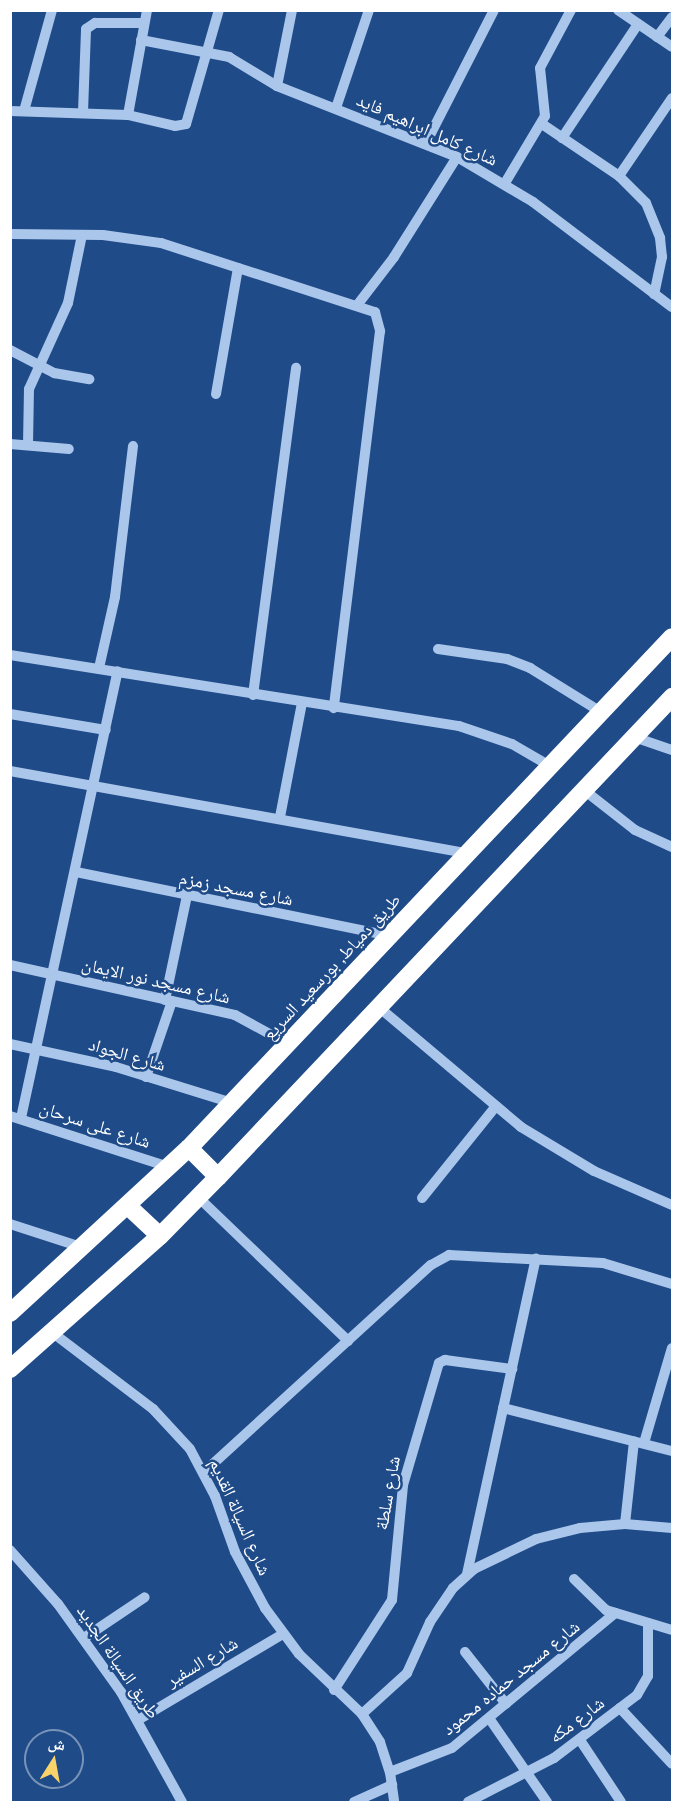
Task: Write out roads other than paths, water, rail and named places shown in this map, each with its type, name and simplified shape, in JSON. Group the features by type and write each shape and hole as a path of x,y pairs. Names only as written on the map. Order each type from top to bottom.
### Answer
{"highway":[{"name":"طريق دمياط, بورسعيد السريع","path":"10,1313 85,1248 189,1148 672,637"},
{"path":"10,1369 53,1334 160,1236 381,1009 672,697"},
{"path":"189,1148 218,1177"},
{"path":"129,1207 160,1236"}],"street":[{"path":"24,111 52,10"},
{"path":"128,115 147,10"},
{"path":"10,111 128,115 175,126 186,124 219,10"},
{"path":"277,86 292,10"},
{"path":"336,108 369,10"},
{"path":"426,143 494,10"},
{"path":"505,183 542,124 546,106 539,88 540,68 571,10"},
{"path":"618,10 672,47"},
{"path":"657,37 672,17"},
{"path":"83,112 86,30 95,23 144,23"},
{"path":"562,138 639,24"},
{"name":"شارع كامل ابراهيم فايد","path":"141,40 208,52 239,62 277,86 457,157 505,183 672,308"},
{"path":"619,177 672,98"},
{"path":"542,124 619,177 646,203 660,238 662,257 654,294"},
{"path":"358,304 394,257 457,157"},
{"path":"10,234 82,235 162,243 358,304 375,312 380,331 334,708"},
{"path":"28,445 29,389 37,366 56,335 68,303 82,235"},
{"path":"216,394 238,268"},
{"path":"10,350 37,366 89,379"},
{"path":"253,695 296,368"},
{"path":"10,444 69,449"},
{"path":"99,668 117,587 133,446"},
{"path":"438,649 507,659 530,668 601,712"},
{"path":"10,655 479,732 512,744 550,766"},
{"path":"16,1117 36,1049 53,975 118,671"},
{"path":"280,817 302,703"},
{"path":"10,714 106,730"},
{"path":"634,737 672,750"},
{"path":"10,771 280,817 468,853"},
{"path":"585,790 635,830 672,847"},
{"name":"شارع مسجد زمزم","path":"76,872 390,936"},
{"path":"146,1077 168,1000 187,896"},
{"name":"شارع مسجد نور الايمان","path":"10,965 243,1018 288,1044"},
{"path":"381,1009 496,1106 557,1150 672,1204"},
{"name":"شارع الجواد","path":"10,1044 146,1077 232,1102"},
{"path":"422,1198 496,1106"},
{"name":"شارع على سرحان","path":"16,1117 169,1167"},
{"path":"198,1197 348,1341"},
{"path":"10,1224 85,1248"},
{"path":"204,1472 440,1259 459,1253 603,1263 672,1284"},
{"path":"362,1714 407,1673 430,1622 467,1574 536,1258"},
{"name":"شارع السيالة القديم","path":"53,1334 153,1409 179,1435 204,1472 244,1571 283,1634 334,1690 362,1714 380,1742 390,1772 394,1803"},
{"path":"625,1524 639,1442 672,1348"},
{"name":"شارع سلطة","path":"334,1690 392,1600 403,1485 439,1363 445,1360 512,1369"},
{"path":"503,1408 672,1451"},
{"path":"467,1574 536,1539 580,1528 625,1524 672,1528"},
{"name":"طريق السيالة الجديد","path":"10,1550 84,1638 138,1720 182,1803"},
{"path":"574,1579 597,1605 615,1613 672,1630"},
{"path":"84,1638 145,1597"},
{"name":"شارع مسجد حماده محمود","path":"390,1772 443,1754 615,1613"},
{"name":"شارع مكه","path":"468,1803 528,1774 580,1740 620,1708 646,1683 648,1623"},
{"name":"شارع السفير","path":"138,1720 283,1634"},
{"path":"465,1652 506,1704"},
{"path":"620,1708 672,1764"},
{"path":"489,1718 547,1803"},
{"path":"580,1740 621,1803"},
{"path":"354,1803 392,1785"}]}
